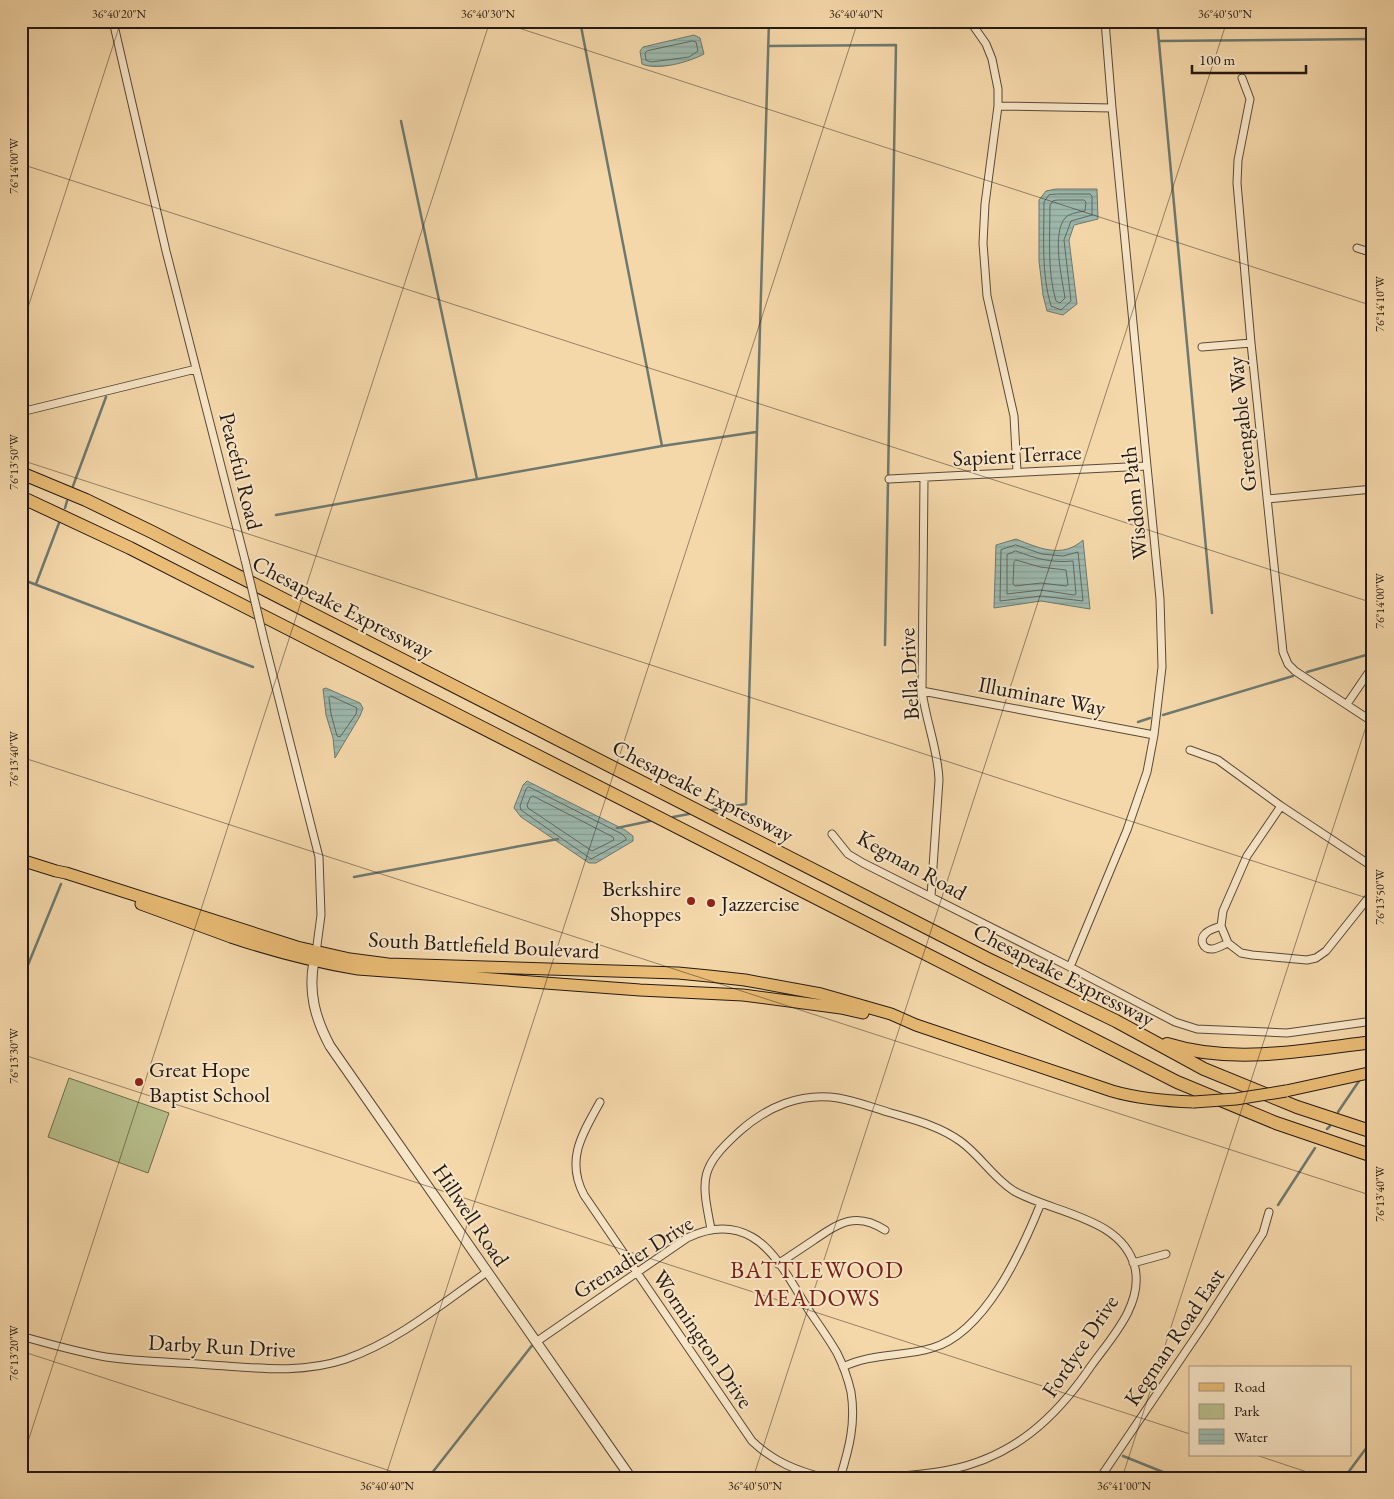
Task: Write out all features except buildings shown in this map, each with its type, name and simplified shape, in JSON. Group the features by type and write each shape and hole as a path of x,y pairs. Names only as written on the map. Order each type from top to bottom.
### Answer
{"highway":[{"name":"Chesapeake Expressway","path":"21,473 86,500 152,532 988,959 1116,1021 1204,1069 1297,1107 1373,1132"},
{"name":"Chesapeake Expressway","path":"21,497 130,548 1177,1082 1276,1123 1373,1156"},
{"path":"1116,1021 1177,1047 1232,1055 1273,1054 1373,1042"}],"main road":[{"name":"South Battlefield Boulevard","path":"21,860 56,871 65,878 232,937 315,956 358,969 752,996 841,1008 916,1025"},
{"name":"South Battlefield Boulevard","path":"315,956 350,958 388,964 678,973 736,979 821,994 891,1014 916,1025 1134,1098 1194,1102 1236,1099 1286,1091 1373,1072"}],"street":[{"name":"Peaceful Road","path":"113,21 166,251 319,857 321,915 315,956"},
{"path":"970,21 986,44 996,74 998,106 985,204 984,243 987,296 1014,416 1017,472"},
{"name":"Wisdom Path","path":"1070,967 1137,802 1147,772 1154,735 1162,668 1162,634 1148,466 1105,21"},
{"name":"Greengable Way","path":"1242,78 1250,99 1238,160 1237,184 1266,499 1283,652 1285,659 1295,671 1373,722"},
{"path":"998,106 1112,108"},
{"path":"1357,248 1373,253"},
{"path":"1202,347 1251,343"},
{"path":"21,412 196,369"},
{"name":"Sapient Terrace","path":"889,479 1148,466"},
{"name":"Bella Drive","path":"924,478 922,691 925,713 939,763 931,896"},
{"path":"1266,499 1373,489"},
{"path":"1347,704 1373,666"},
{"name":"Illuminare Way","path":"922,691 1154,735"},
{"path":"1190,750 1218,760 1281,806 1373,867"},
{"path":"1281,806 1242,865 1223,911 1221,926 1228,943 1236,950 1246,954 1298,959 1316,958 1329,947 1373,892"},
{"name":"Kegman Road","path":"832,834 848,854 1175,1022 1197,1028 1286,1033 1373,1021"},
{"path":"1221,926 1207,932 1202,939 1202,943 1204,946 1212,949 1228,943"},
{"name":"Hillwell Road","path":"315,956 312,974 312,1000 322,1030 330,1046 631,1478"},
{"name":"Fordyce Drive","path":"711,1230 705,1197 705,1182 709,1168 720,1149 752,1121 788,1102 811,1097 839,1098 939,1128 963,1143 999,1180 1012,1189 1107,1230 1119,1239 1127,1250 1133,1264 1136,1288 1130,1308 1075,1391 1059,1409 1029,1436 981,1460 950,1470 889,1478"},
{"name":"Wormington Drive","path":"600,1102 577,1147 575,1164 577,1177 584,1195 752,1441 772,1458 786,1466 826,1478"},
{"path":"843,1367 867,1358 932,1348 954,1339 968,1328 984,1310 1007,1273 1025,1240 1041,1203"},
{"name":"Kegman Road East","path":"1100,1478 1206,1323 1263,1233 1269,1212"},
{"path":"778,1264 842,1223 857,1220 864,1221 885,1230"},
{"name":"Grenadier Drive","path":"536,1342 687,1238 711,1230 734,1230 753,1238 766,1247 778,1264 836,1352 843,1367 850,1391 853,1422 848,1454 841,1478"},
{"path":"1133,1264 1166,1254"},
{"name":"Darby Run Drive","path":"21,1336 107,1357 279,1370 319,1366 345,1360 379,1345 420,1320 487,1272"},
{"path":"950,1470 952,1478"}],"green space":[{"path":"69,1078 169,1113 148,1173 48,1137"}],"water":[{"path":"694,35 700,38 704,54 673,65 656,67 642,64 640,51 643,47"},
{"path":"1056,189 1097,189 1098,219 1074,225 1069,240 1077,304 1063,315 1047,311 1039,261 1039,200 1046,191"},
{"path":"1016,539 1050,550 1067,549 1083,540 1090,609 1041,601 994,608 996,545"},
{"path":"326,688 360,703 363,708 335,758 333,738 326,715 323,689"},
{"path":"527,781 625,830 633,836 633,841 596,863 589,863 521,817 514,808 523,785"}],"waterway":[{"path":"580,21 662,446"},
{"path":"712,810 746,804 769,21"},
{"path":"1157,21 1212,613"},
{"path":"1159,41 1373,39"},
{"path":"768,46 896,45 885,645"},
{"path":"401,121 477,479"},
{"path":"73,486 106,397"},
{"path":"276,515 662,446 756,432"},
{"path":"65,508 67,501"},
{"path":"36,584 59,523"},
{"path":"21,579 253,667"},
{"path":"1307,672 1373,653"},
{"path":"1163,715 1293,676"},
{"path":"1138,722 1150,718"},
{"path":"673,817 689,814"},
{"path":"617,828 650,821"},
{"path":"354,877 558,839"},
{"path":"21,982 61,884"},
{"path":"1338,1112 1359,1081"},
{"path":"1327,1129 1330,1126"},
{"path":"1278,1205 1315,1148"},
{"path":"428,1478 534,1343"},
{"path":"1344,1478 1373,1439"},
{"path":"1123,1456 1178,1478"},
{"path":"317,1478 387,1478"}],"place":[{"name":"Berkshire Shoppes","path":"691,901"},
{"name":"Jazzercise","path":"711,903"},
{"name":"Great Hope Baptist School","path":"139,1082"}],"district":[{"name":"BATTLEWOOD MEADOWS","path":"817,1283"}]}
